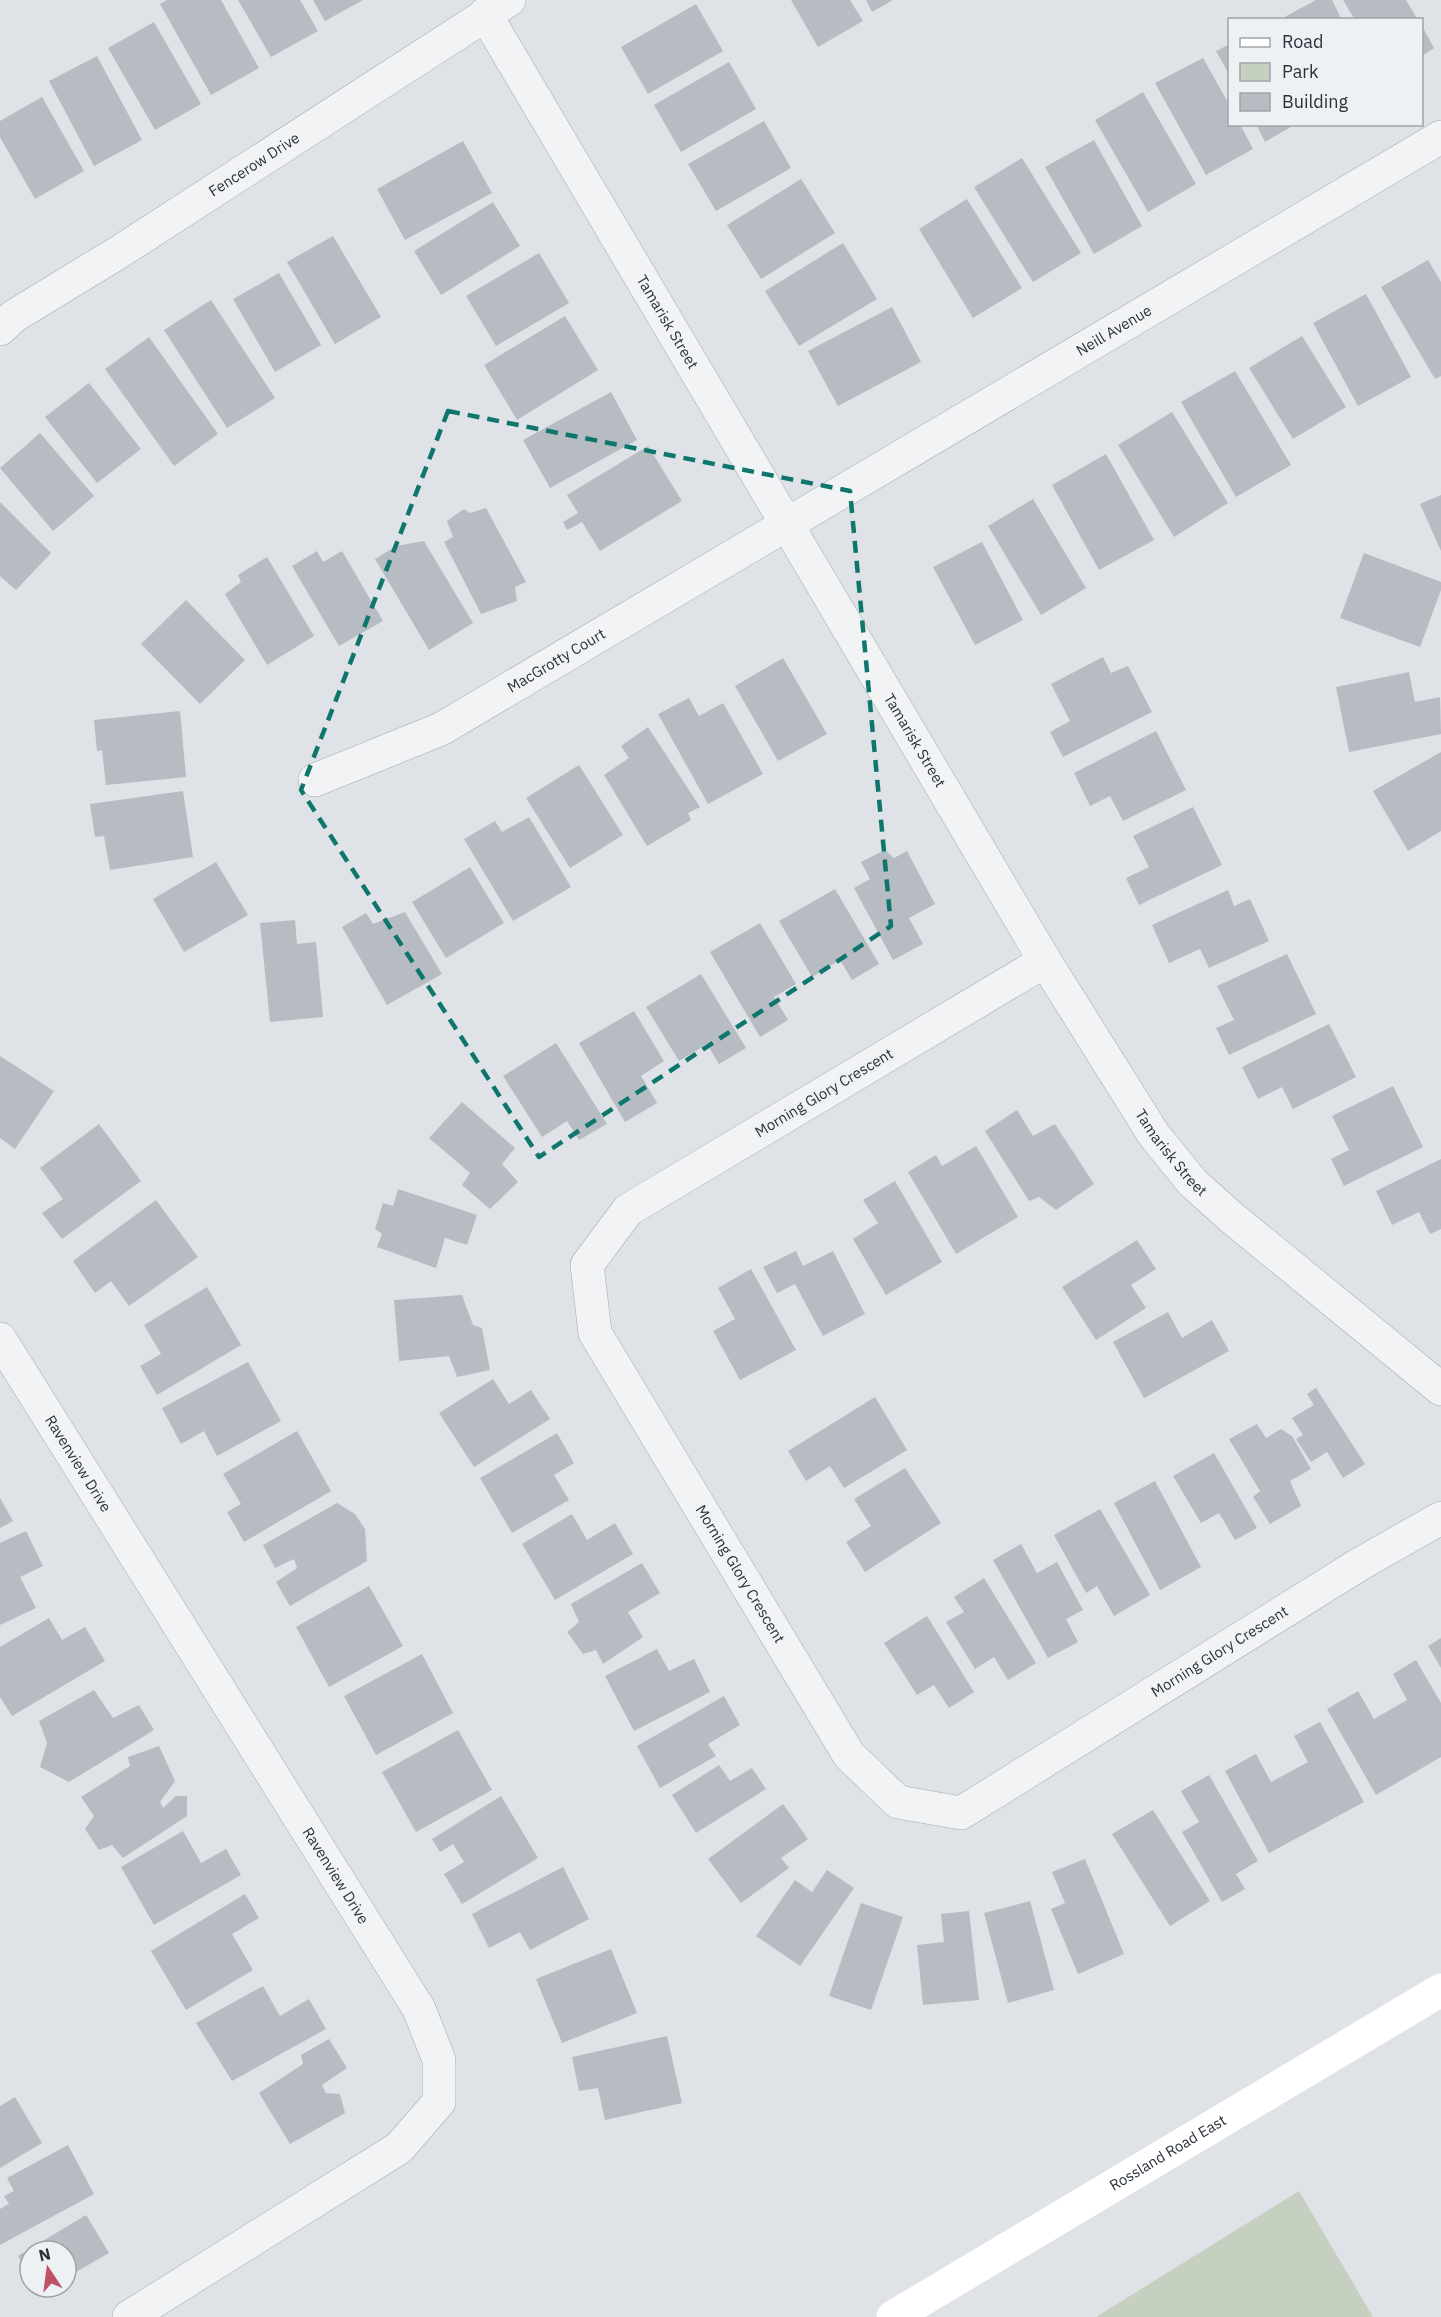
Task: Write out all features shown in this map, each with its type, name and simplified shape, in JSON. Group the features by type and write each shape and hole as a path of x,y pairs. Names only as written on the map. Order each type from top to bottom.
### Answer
{"main road":[{"name":"Rossland Road East","path":"893,2317 1441,1990"}],"street":[{"name":"Fencerow Drive","path":"4,313 116,254 497,7"},
{"name":"Tamarisk Street","path":"497,7 788,523 1046,961 1154,1135 1193,1183 1441,1389"},
{"name":"Neill Avenue","path":"788,523 1441,137"},
{"name":"MacGrotty Court","path":"315,780 441,729 788,523"},
{"name":"Morning Glory Crescent","path":"1046,961 628,1210 587,1265 595,1333 849,1755 898,1802 961,1813 1360,1564 1441,1518"},
{"name":"Ravenview Drive","path":"0,1339 419,2008 439,2060 439,2102 399,2148 129,2317"}],"highlighted area":[{"path":"448,411 850,491 891,926 539,1157 301,790"}],"green space":[{"path":"1299,2191 1373,2317 1096,2317"}],"building":[{"path":"167,0 221,0 259,68 211,95 160,4"},
{"path":"238,0 300,0 318,31 271,57"},
{"path":"313,0 363,0 325,21"},
{"path":"791,0 850,0 863,21 818,47"},
{"path":"866,0 893,0 872,12"},
{"path":"1316,0 1332,0 1341,18 1283,18"},
{"path":"1343,0 1406,0 1417,18 1354,18"},
{"path":"696,4 723,51 648,94 621,47"},
{"path":"154,22 201,104 155,130 108,48"},
{"path":"1423,28 1434,48 1423,55"},
{"path":"1228,45 1228,72 1216,51"},
{"path":"97,56 142,140 94,166 49,81"},
{"path":"1203,58 1228,102 1228,126 1241,126 1253,149 1206,175 1155,83"},
{"path":"729,62 756,109 681,152 654,105"},
{"path":"1143,92 1196,184 1148,212 1095,120"},
{"path":"42,97 84,171 35,199 0,137 0,121"},
{"path":"764,121 791,168 716,211 688,164"},
{"path":"1257,126 1293,126 1265,142"},
{"path":"1094,140 1142,226 1094,254 1045,167"},
{"path":"463,141 492,193 405,240 377,189"},
{"path":"1022,158 1081,253 1033,282 974,187"},
{"path":"801,179 835,233 761,279 727,225"},
{"path":"967,199 1022,288 973,318 919,229"},
{"path":"493,202 520,246 441,295 414,251"},
{"path":"333,236 381,317 335,344 287,262"},
{"path":"843,243 877,299 799,346 765,291"},
{"path":"539,253 569,303 496,346 466,296"},
{"path":"1428,260 1441,282 1441,376 1435,379 1381,287"},
{"path":"279,273 321,345 275,372 233,299"},
{"path":"1366,294 1411,377 1358,406 1313,323"},
{"path":"211,300 275,398 227,428 164,330"},
{"path":"892,307 921,362 838,406 808,351"},
{"path":"565,316 598,370 517,420 484,365"},
{"path":"1302,336 1346,407 1293,439 1249,368"},
{"path":"149,337 218,434 174,466 105,369"},
{"path":"1235,371 1291,465 1236,497 1181,402"},
{"path":"89,383 141,449 97,483 45,417"},
{"path":"611,392 637,440 550,488 523,440"},
{"path":"1172,412 1228,503 1174,537 1118,445"},
{"path":"40,433 94,496 53,531 0,468"},
{"path":"648,446 682,501 600,551 582,522 567,530 563,522 578,513 567,495"},
{"path":"1106,454 1154,540 1099,570 1052,485"},
{"path":"1441,495 1441,551 1420,504"},
{"path":"1033,499 1086,588 1041,615 988,526"},
{"path":"0,502 51,553 16,590 0,576"},
{"path":"486,508 526,582 515,587 517,601 481,614 444,542 453,537 447,521 464,509 470,513"},
{"path":"424,541 473,623 429,650 375,559 396,546"},
{"path":"982,542 1023,620 975,645 933,567"},
{"path":"317,551 323,562 342,551 383,621 339,646 292,566"},
{"path":"1364,553 1441,582 1441,590 1420,647 1340,618"},
{"path":"267,557 314,636 267,665 225,594 241,582 238,575"},
{"path":"186,600 245,660 200,704 141,644"},
{"path":"1103,657 1111,673 1128,666 1152,712 1063,757 1050,732 1070,721 1051,684"},
{"path":"783,658 827,734 778,761 735,686"},
{"path":"1409,672 1415,702 1440,697 1441,734 1349,752 1336,687"},
{"path":"689,698 699,716 723,703 763,774 708,804 658,714"},
{"path":"180,711 186,777 106,785 102,750 97,751 94,720"},
{"path":"648,727 700,807 688,813 691,820 647,846 604,775 629,758 621,746"},
{"path":"1156,731 1186,790 1123,821 1110,796 1090,806 1074,773"},
{"path":"1441,752 1441,831 1408,851 1373,791"},
{"path":"579,765 623,835 570,868 526,798"},
{"path":"183,791 193,857 110,870 104,836 95,837 90,804"},
{"path":"1193,807 1222,865 1139,905 1126,878 1149,867 1133,836"},
{"path":"529,817 571,887 513,921 464,839 495,821 502,832"},
{"path":"885,850 894,858 907,851 935,904 909,918 923,944 893,960 854,888 870,879 861,862"},
{"path":"216,862 248,915 184,952 153,899"},
{"path":"470,867 504,923 446,958 412,902"},
{"path":"835,889 879,964 852,980 840,960 812,977 779,921"},
{"path":"1228,890 1234,906 1250,899 1269,941 1209,968 1200,949 1169,963 1152,925"},
{"path":"405,912 442,974 387,1005 342,927 366,913 373,924"},
{"path":"295,920 297,944 316,942 323,1017 270,1022 260,923"},
{"path":"760,923 796,984 774,997 788,1020 760,1037 710,952"},
{"path":"1287,954 1316,1014 1229,1055 1216,1028 1234,1020 1217,986"},
{"path":"701,974 746,1048 719,1064 707,1044 679,1061 646,1007"},
{"path":"634,1011 664,1061 641,1076 657,1103 625,1122 579,1043"},
{"path":"1329,1024 1356,1077 1293,1109 1282,1087 1258,1099 1242,1067"},
{"path":"556,1043 607,1124 579,1140 567,1121 542,1137 503,1076"},
{"path":"0,1056 54,1091 15,1149 0,1138"},
{"path":"1393,1086 1423,1147 1344,1186 1331,1159 1349,1150 1332,1116"},
{"path":"462,1102 515,1148 502,1164 518,1182 490,1209 462,1185 470,1173 429,1138"},
{"path":"1017,1110 1033,1136 1055,1124 1094,1184 1056,1210 1039,1197 1029,1201 985,1131"},
{"path":"99,1124 141,1181 62,1239 42,1213 63,1199 40,1168"},
{"path":"976,1146 1018,1217 956,1254 908,1172 936,1155 942,1166"},
{"path":"1441,1159 1441,1229 1430,1234 1419,1212 1392,1225 1376,1191"},
{"path":"895,1181 942,1262 886,1295 853,1239 878,1223 863,1200"},
{"path":"398,1189 477,1215 467,1245 445,1238 436,1268 377,1247 382,1234 375,1229 383,1203 393,1206"},
{"path":"156,1200 198,1257 129,1306 111,1281 95,1293 73,1261"},
{"path":"1137,1240 1156,1269 1131,1285 1146,1308 1096,1340 1062,1287"},
{"path":"796,1251 803,1266 833,1251 865,1314 823,1336 795,1284 777,1293 763,1267"},
{"path":"751,1269 796,1350 740,1380 713,1331 735,1319 718,1288"},
{"path":"207,1287 241,1345 157,1395 140,1366 161,1354 144,1325"},
{"path":"462,1295 473,1325 482,1328 490,1370 457,1377 449,1356 399,1361 394,1300"},
{"path":"1168,1312 1182,1338 1212,1320 1229,1351 1144,1398 1113,1342"},
{"path":"248,1362 281,1421 217,1456 204,1431 181,1444 162,1408"},
{"path":"493,1379 509,1404 531,1390 550,1419 474,1467 439,1413"},
{"path":"1316,1388 1365,1464 1343,1478 1327,1452 1311,1462 1296,1439 1303,1435 1292,1418 1314,1405 1307,1394"},
{"path":"875,1397 907,1450 844,1488 830,1466 806,1481 788,1451"},
{"path":"1257,1424 1266,1438 1281,1429 1292,1436 1311,1469 1290,1481 1301,1506 1270,1524 1253,1497 1260,1491 1229,1439"},
{"path":"297,1431 331,1491 244,1542 227,1512 241,1504 223,1474"},
{"path":"557,1433 574,1463 554,1475 569,1500 512,1533 480,1478"},
{"path":"1214,1453 1257,1528 1235,1540 1219,1513 1201,1523 1173,1476"},
{"path":"905,1468 941,1523 865,1572 846,1542 871,1526 854,1499"},
{"path":"1155,1481 1201,1567 1160,1590 1114,1503"},
{"path":"0,1498 13,1521 0,1528"},
{"path":"337,1503 355,1514 365,1529 367,1561 290,1606 276,1582 297,1568 294,1559 275,1568 263,1545"},
{"path":"1100,1509 1150,1595 1114,1616 1097,1586 1086,1593 1054,1535"},
{"path":"572,1514 587,1540 615,1523 633,1554 555,1600 522,1544"},
{"path":"26,1531 43,1566 20,1577 36,1608 0,1625 0,1543"},
{"path":"1021,1544 1037,1573 1057,1562 1083,1610 1066,1619 1078,1642 1048,1658 993,1560"},
{"path":"642,1563 660,1593 628,1612 643,1637 603,1664 596,1650 583,1654 567,1632 579,1622 571,1604"},
{"path":"984,1578 1036,1663 1008,1680 994,1657 975,1669 946,1622 964,1612 954,1597"},
{"path":"369,1586 403,1646 329,1687 296,1627"},
{"path":"927,1616 974,1692 949,1708 934,1685 917,1695 884,1643"},
{"path":"49,1618 62,1640 85,1627 105,1661 12,1716 0,1697 0,1647"},
{"path":"1441,1638 1441,1668 1428,1646"},
{"path":"657,1649 669,1671 694,1659 710,1692 634,1731 605,1676"},
{"path":"422,1654 453,1713 376,1755 344,1696"},
{"path":"1416,1660 1441,1703 1441,1757 1376,1795 1327,1709 1358,1691 1374,1719 1407,1700 1393,1674"},
{"path":"94,1690 113,1718 139,1705 154,1730 69,1782 40,1767 47,1743 39,1721"},
{"path":"724,1696 740,1725 708,1744 716,1756 660,1788 637,1746"},
{"path":"1320,1722 1364,1802 1269,1853 1225,1771 1256,1754 1271,1782 1308,1762 1294,1736"},
{"path":"458,1730 492,1790 416,1832 382,1772"},
{"path":"159,1746 175,1781 160,1802 163,1808 176,1796 187,1796 187,1816 123,1858 112,1845 99,1850 85,1829 94,1816 81,1797 130,1766 128,1757"},
{"path":"719,1765 730,1781 752,1768 766,1789 696,1833 672,1795"},
{"path":"1209,1775 1258,1861 1236,1874 1245,1889 1222,1902 1182,1832 1199,1822 1181,1791"},
{"path":"501,1796 538,1858 462,1904 444,1874 464,1862 453,1844 440,1852 432,1839"},
{"path":"783,1804 808,1839 781,1858 789,1868 741,1903 708,1859"},
{"path":"1153,1810 1210,1901 1170,1926 1112,1834"},
{"path":"183,1831 201,1863 226,1849 241,1875 154,1925 121,1867"},
{"path":"1085,1859 1124,1954 1078,1974 1051,1909 1065,1903 1052,1872"},
{"path":"563,1867 589,1919 530,1950 520,1932 489,1948 472,1914"},
{"path":"827,1870 854,1888 800,1966 756,1936 795,1880 812,1892"},
{"path":"245,1894 259,1918 232,1934 253,1970 186,2010 151,1951"},
{"path":"1030,1901 1054,1990 1008,2003 984,1913"},
{"path":"861,1903 903,1917 871,2010 829,1996"},
{"path":"969,1911 979,2000 923,2005 917,1945 944,1942 941,1914"},
{"path":"611,1949 637,2013 562,2043 536,1979"},
{"path":"263,1986 280,2016 309,1999 326,2029 232,2081 196,2023"},
{"path":"667,2036 682,2103 605,2120 598,2088 579,2091 572,2057"},
{"path":"329,2039 347,2068 322,2085 326,2093 340,2094 345,2113 290,2144 259,2093 303,2064 301,2055"},
{"path":"15,2097 42,2143 0,2168 0,2106"},
{"path":"68,2145 94,2194 0,2245 0,2209 9,2204 4,2196 14,2191 7,2178"},
{"path":"86,2215 109,2253 78,2271 78,2239 46,2239"}]}
